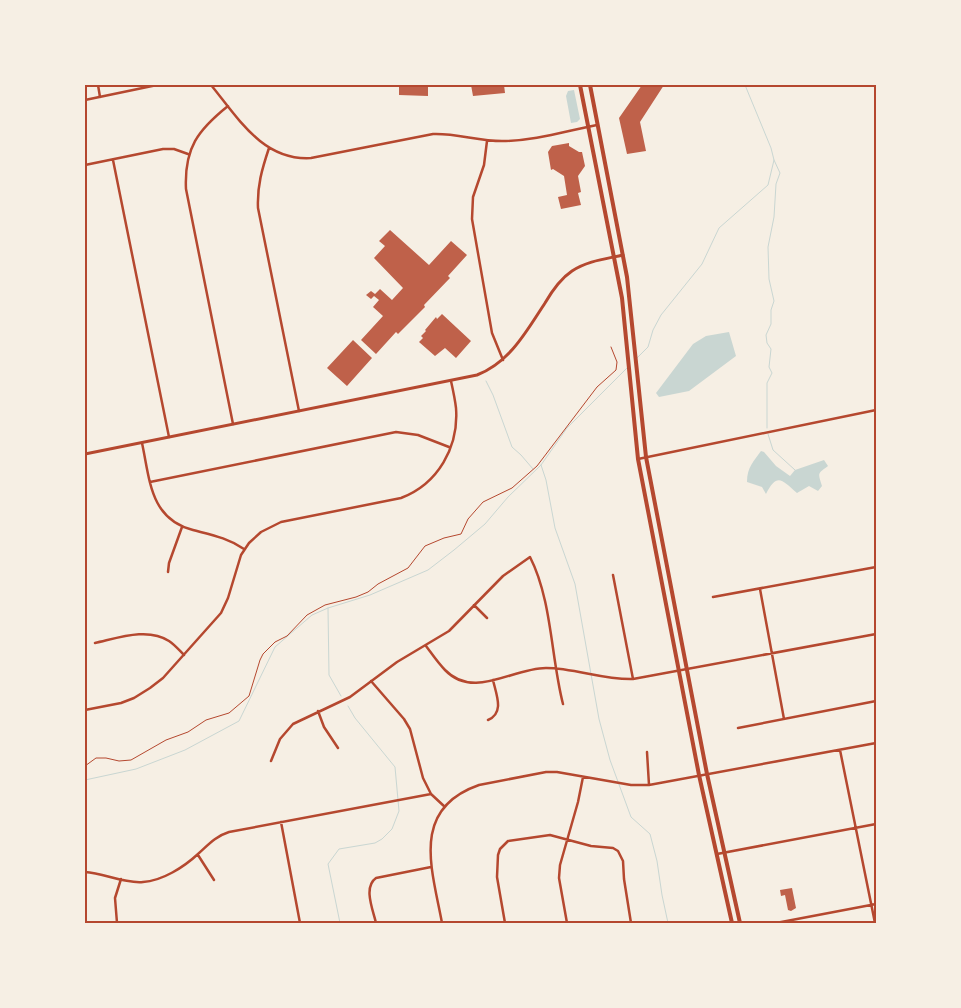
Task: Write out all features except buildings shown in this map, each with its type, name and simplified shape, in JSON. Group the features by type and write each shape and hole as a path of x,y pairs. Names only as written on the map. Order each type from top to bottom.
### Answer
{"main road":[{"path":"580,85 614,256 625,326 638,459 699,775 732,923"},
{"path":"590,85 627,277 646,457 707,774 740,923"}],"street":[{"path":"98,85 100,98"},
{"path":"85,100 157,85"},
{"path":"211,85 254,136 269,148 282,155 302,159 433,134 448,134 487,141 521,140 597,125"},
{"path":"228,106 200,131 188,154 185,172 186,188 233,424"},
{"path":"487,141 484,165 473,197 472,218 492,333 503,360"},
{"path":"269,148 257,189 258,208 299,412"},
{"path":"85,165 169,149 188,154"},
{"path":"113,160 169,437"},
{"path":"85,454 451,381 482,373 494,367 515,348 554,288 565,277 583,265 623,254"},
{"path":"85,710 121,703 144,693 163,678 221,613 228,598 238,561 244,549 261,532 281,522 390,501 418,490 435,476 446,457 454,435 456,407 451,381"},
{"path":"638,459 876,410"},
{"path":"150,482 396,432 418,435 450,446"},
{"path":"142,443 155,500 161,511 171,521 182,527 227,539 244,549"},
{"path":"168,572 169,563 182,527"},
{"path":"271,761 280,740 293,724 341,702 397,662 449,631 503,576 530,557 538,575 554,649 563,704"},
{"path":"713,597 876,567"},
{"path":"613,575 633,679"},
{"path":"760,589 784,719"},
{"path":"474,605 487,618"},
{"path":"95,642 149,634 160,636 170,642 184,655"},
{"path":"426,646 444,670 457,679 473,684 535,669 556,669 620,680 633,679 876,634"},
{"path":"488,720 497,714 499,706 493,680"},
{"path":"371,681 404,719 410,729 423,778 431,794 445,807"},
{"path":"738,728 876,702"},
{"path":"318,711 324,727 338,748"},
{"path":"442,923 431,868 430,838 438,817 445,807 462,793 479,785 546,772 557,772 610,782 649,785 876,743"},
{"path":"840,750 874,905 876,923"},
{"path":"647,752 649,785"},
{"path":"567,923 560,878 560,865 583,777"},
{"path":"85,872 136,882 154,880 184,866 222,834 431,794"},
{"path":"281,822 300,923"},
{"path":"717,854 876,824"},
{"path":"505,923 497,877 498,855 503,844 508,841 540,835 550,835 591,846 613,848 621,855 630,923"},
{"path":"198,855 214,880"},
{"path":"376,923 369,889 376,878 431,868"},
{"path":"117,923 114,904 121,879"},
{"path":"776,923 874,905"}],"path":[{"path":"85,766 96,758 106,758 119,762 131,760 166,740 188,732 206,720 229,713 249,696 263,654 275,642 287,636 306,615 341,599 356,597 368,592 378,584 408,568 425,546 444,538 461,534 468,519 483,502 512,488 538,466 597,387 616,370 617,362 611,347"}],"shaded area":[{"path":"574,90 580,119 577,122 571,123 566,96 568,91"},
{"path":"729,332 736,356 689,391 659,397 656,393 693,344 706,336"},
{"path":"761,451 776,466 790,476 795,470 824,460 828,466 819,474 822,486 818,491 809,486 797,493 780,480 773,483 766,494 762,487 747,482 753,461"}],"waterway":[{"path":"637,358 648,347 653,330 661,315 702,264 719,228 768,185 774,160 771,148 745,85"},
{"path":"767,428 767,383 772,373 769,367 771,349 767,343 766,335 771,324 771,310 774,301 769,279 768,247 774,217 776,184 780,173 774,160"},
{"path":"85,780 136,769 185,750 239,721 275,647 312,615 370,595 428,570 454,550 485,524 508,497 541,465 567,428 627,368"},
{"path":"486,381 512,447 533,469"},
{"path":"768,434 773,450 795,470"},
{"path":"541,465 546,480 555,528 575,584 599,719 610,760 631,817 650,834 657,861 668,923"},
{"path":"328,608 329,675 341,696"},
{"path":"340,923 328,864 339,849 375,843 382,839 392,829 399,811 395,767 355,718 348,706"}]}
